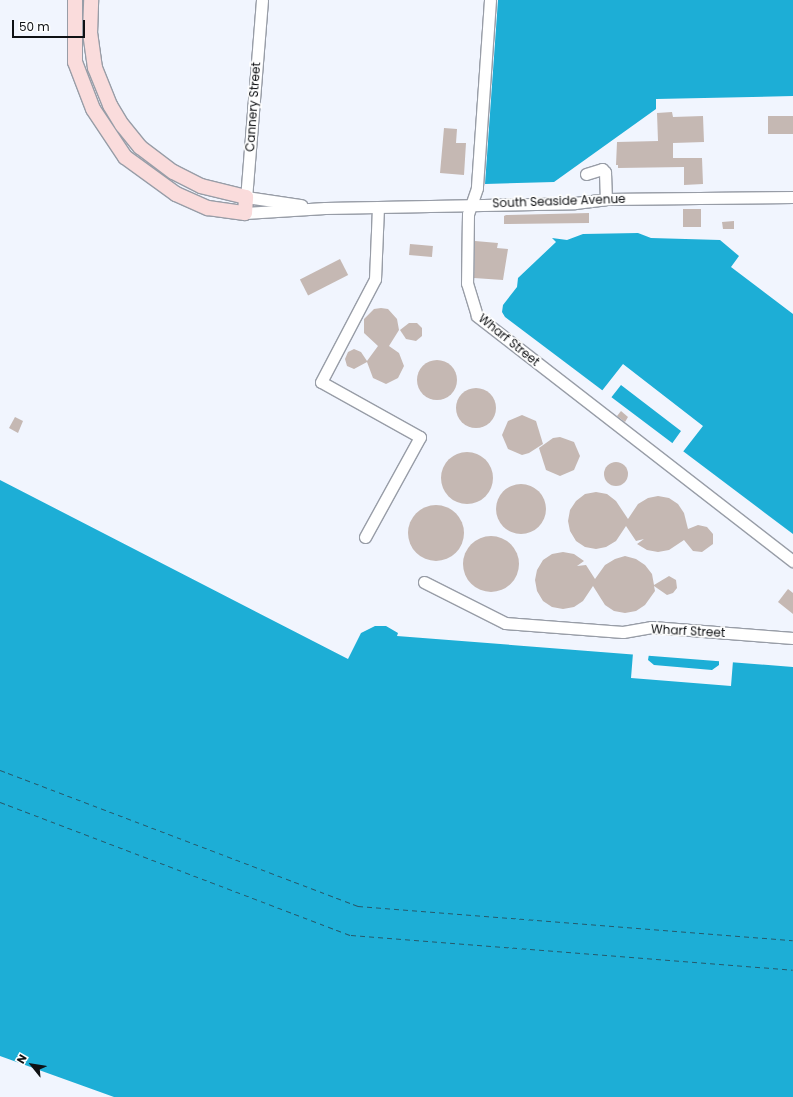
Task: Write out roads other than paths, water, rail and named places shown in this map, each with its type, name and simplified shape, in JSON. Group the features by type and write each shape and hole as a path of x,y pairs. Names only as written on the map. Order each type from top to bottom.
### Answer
{"main road":[{"path":"75,0 75,62 93,109 125,157 176,194 208,208 245,213"},
{"path":"92,0 90,34 96,68 110,105 127,132 152,158 178,175 213,190 246,197"},
{"name":"Cannery Street","path":"245,213 246,197"}],"street":[{"name":"Cannery Street","path":"246,197 262,0"},
{"name":"Wharf Street","path":"490,0 477,188 468,214 467,283 477,316 793,562"},
{"path":"586,174 602,169 605,172 606,199"},
{"name":"South Seaside Avenue","path":"246,197 325,208"},
{"name":"South Seaside Avenue","path":"245,213 325,208 575,203 606,199 793,197"},
{"path":"365,537 420,438 321,382 375,279 378,207"},
{"name":"Wharf Street","path":"424,582 505,623 623,632 652,627 793,638"}],"water":[{"path":"498,0 793,0 793,96 656,99 656,109 554,182 485,184"},
{"path":"638,233 651,238 720,240 739,256 731,267 793,314 793,534 505,317 502,312 503,305 517,287 518,278 556,242 552,238 567,240 583,234"},
{"path":"0,480 348,659 361,633 375,626 386,626 398,633 397,636 793,667 793,1097 114,1097 0,1056"}]}
